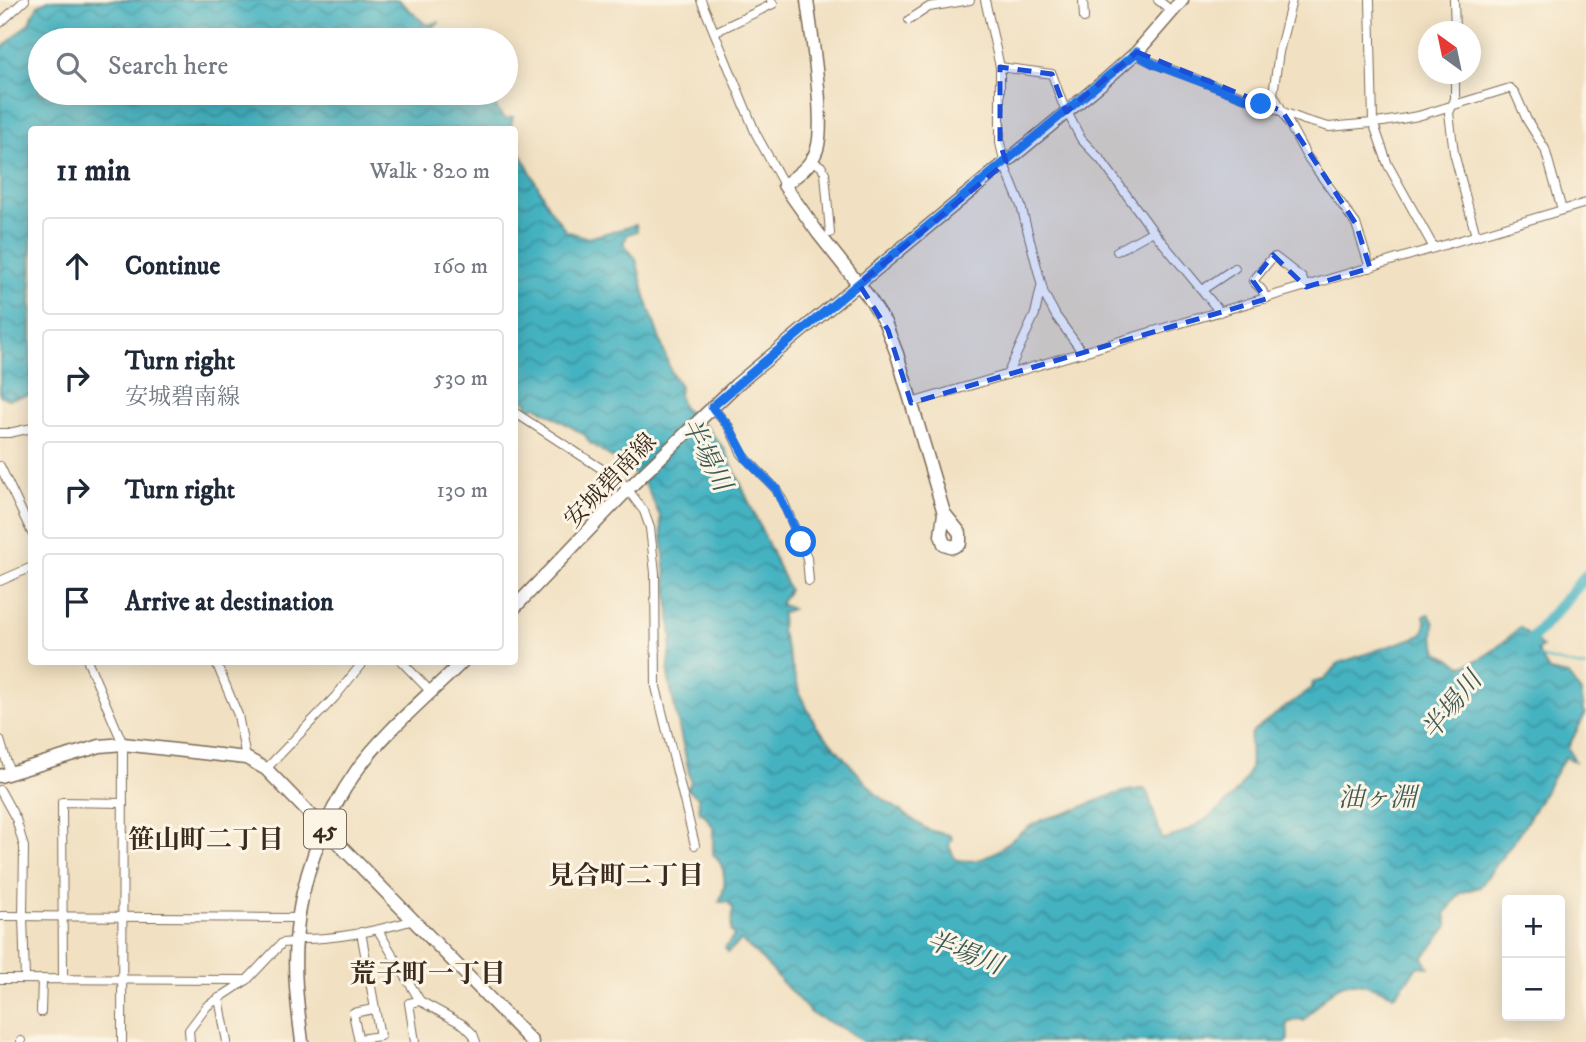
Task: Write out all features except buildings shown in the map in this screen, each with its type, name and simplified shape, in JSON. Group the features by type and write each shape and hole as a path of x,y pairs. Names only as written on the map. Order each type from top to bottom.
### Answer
{"main road":[{"path":"807,0 820,133 818,148 811,161 784,185 881,315 888,330 944,513"},
{"name":"安城碧南線","path":"518,604 712,407 1137,52 1182,0"},
{"name":"45","path":"302,1042 296,981 296,940 307,877 324,830 357,771 372,752 459,665"},
{"path":"5,774 100,746 123,744 246,758 266,769 532,1042"}],"street":[{"path":"0,23 25,0"},
{"path":"701,0 759,142 784,185"},
{"path":"715,32 773,4 771,0"},
{"path":"909,20 929,7 970,0"},
{"path":"985,0 1000,66 1000,137 1005,163 1021,206 1041,284 1052,310 1083,353"},
{"path":"1083,0 1084,18"},
{"path":"1158,0 1173,12"},
{"path":"1292,0 1273,94 1311,162 1356,224 1370,268"},
{"path":"1370,0 1373,122 1388,165 1434,248"},
{"path":"1454,21 1454,0 1461,0"},
{"path":"1137,52 1154,64 1329,127 1418,116 1506,89 1513,90 1545,149 1562,210"},
{"path":"1000,66 1052,74 1081,139 1101,160 1153,231 1220,312"},
{"path":"1455,84 1455,99 1449,113 1454,153 1476,236"},
{"path":"811,161 821,166 825,173 830,233"},
{"path":"911,404 1586,203"},
{"path":"1116,251 1153,231"},
{"path":"1266,299 1253,281 1270,259 1275,257 1302,278 1306,287"},
{"path":"1202,290 1235,268"},
{"path":"1007,375 1035,314 1041,284"},
{"path":"712,407 729,427 742,454 771,484 784,503 807,558 809,581"},
{"path":"518,415 630,488 644,511 650,528 655,573 656,687 695,845"},
{"path":"0,433 28,429"},
{"path":"0,466 28,525"},
{"path":"0,581 28,569"},
{"path":"89,665 123,744 122,1042"},
{"path":"217,665 238,715 246,758"},
{"path":"266,769 335,697 361,665"},
{"path":"405,665 431,692"},
{"path":"0,740 5,774"},
{"path":"0,790 16,819 24,847 25,979"},
{"path":"63,980 62,802 122,803"},
{"path":"0,916 299,918"},
{"path":"190,1042 190,1030 207,1006 247,980 282,943 378,930 414,920"},
{"path":"378,930 420,1001 464,1025 476,1042"},
{"path":"361,932 380,1039 359,1041 353,1013 374,1009"},
{"path":"0,979 247,980"},
{"path":"41,1013 42,979"},
{"path":"219,998 227,1042"},
{"path":"415,1042 409,1003 420,1001"}],"highlighted area":[{"path":"1137,52 1282,111 1356,224 1370,268 1306,287 1273,255 1253,281 1266,299 911,403 888,330 859,284 1006,162 1000,143 1000,67 1052,74 1066,112"}],"water":[{"path":"49,0 399,0 426,25 440,22 431,28 28,28 28,105 494,105 506,119 513,117 511,126 28,126 28,396 8,399 0,395 0,50 29,23 38,5"},
{"name":"油ヶ淵","path":"518,148 548,206 566,231 588,238 636,225 637,231 628,234 623,243 636,259 645,296 671,372 680,386 682,407 706,427 725,450 789,590 780,604 792,609 782,613 781,630 801,697 817,727 876,794 928,830 949,835 952,838 949,846 955,859 969,861 991,855 1046,818 1134,790 1144,789 1148,794 1162,839 1187,831 1214,813 1237,791 1245,779 1251,763 1250,738 1254,730 1312,688 1313,682 1324,680 1339,663 1422,635 1426,624 1424,616 1429,614 1434,623 1433,636 1438,652 1462,666 1487,655 1520,627 1542,647 1537,651 1549,671 1568,675 1581,693 1585,714 1568,748 1575,761 1565,757 1522,830 1480,887 1460,893 1445,914 1448,926 1423,958 1429,967 1418,966 1395,996 1364,984 1343,984 1325,997 1304,1021 1300,1019 1287,1023 1286,1042 863,1042 846,1030 812,1014 741,941 728,952 725,948 734,936 731,931 733,908 728,902 719,902 724,877 721,864 713,854 713,827 704,814 700,813 698,797 687,789 691,782 668,674 672,638 660,516 646,486 625,466 590,443 585,435 535,406 525,413 528,402 518,396"}],"waterway":[{"name":"半場川","path":"1525,652 1535,635 1586,576"},
{"path":"1539,657 1586,668"}],"district":[{"name":"笹山町二丁目","path":"206,839"},
{"name":"見合町二丁目","path":"626,875"},
{"name":"荒子町一丁目","path":"428,973"}],"route":[{"path":"801,542 776,489 747,460 729,427 712,407 1137,52 1154,64 1261,104"}]}
